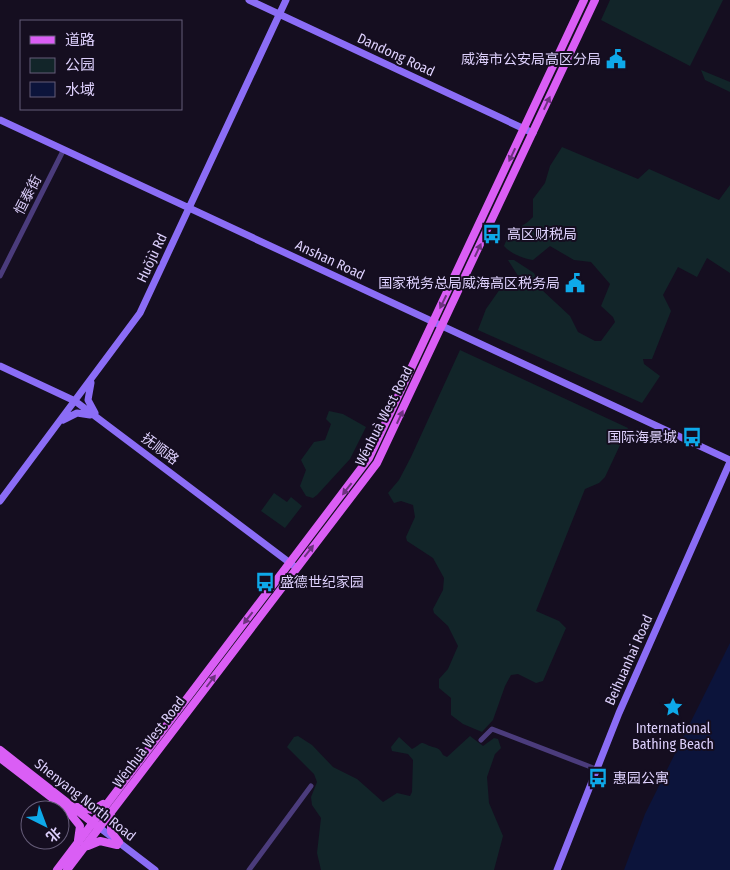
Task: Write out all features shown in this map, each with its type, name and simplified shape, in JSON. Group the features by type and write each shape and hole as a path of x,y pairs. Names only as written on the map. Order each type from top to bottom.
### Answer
{"main road":[{"name":"Dandong Road","path":"249,0 533,133"},
{"name":"Huǒjù Rd","path":"0,501 92,380 140,313 286,0"},
{"name":"Wénhuà West Road","path":"58,870 98,830 117,805 293,566 369,458 584,0"},
{"name":"Wénhuà West Road","path":"67,870 91,824 293,566 377,463 595,0"},
{"name":"Anshan Road","path":"0,120 730,461"},
{"name":"抚顺路","path":"0,366 75,401 293,566"},
{"path":"92,380 88,400 98,417"},
{"path":"57,425 77,413 83,412 98,417"},
{"name":"Beihuanhai Road","path":"557,870 596,769 730,461"},
{"name":"Shenyang North Road","path":"0,750 60,800"},
{"name":"Shenyang North Road","path":"0,758 60,800"},
{"path":"70,805 80,809 93,810 111,798"},
{"path":"117,805 110,817 110,832 118,843"},
{"name":"Shenyang North Road","path":"70,808 155,870"},
{"path":"70,812 80,826 76,852"},
{"path":"76,852 91,843 107,841 118,843"},
{"name":"Shenyang North Road","path":"118,843 150,870"}],"street":[{"name":"恒泰街","path":"0,276 63,151"},
{"path":"481,740 492,730 596,769"},
{"path":"248,870 311,786"}],"green space":[{"path":"610,0 723,0 690,66 601,20"},
{"path":"701,70 730,82 730,92 705,80"},
{"path":"562,147 638,179 649,169 719,200 730,185 730,273 707,258 697,277 678,267 663,295 671,311 652,359 643,359 644,364 660,376 642,403 478,330 486,309 500,289 500,283 506,281 518,284 520,279 508,260 514,260 534,273 542,290 570,316 578,332 595,341 601,341 615,322 613,317 601,306 610,284 591,262 574,260 550,246 533,260 521,257 504,246 509,236 533,217 533,199 545,183 550,166"},
{"path":"460,350 628,428 605,477 599,483 585,489 536,611 559,621 566,628 543,681 536,683 518,674 511,675 493,720 482,732 463,724 451,715 451,698 439,688 439,679 448,669 458,646 448,626 434,613 433,609 443,590 444,578 433,558 407,541 406,537 415,517 413,505 401,501 394,503 388,493 399,480 411,457"},
{"path":"329,411 343,414 366,427 350,459 313,498 306,496 300,486 306,470 301,460 314,442 325,440 331,424 326,419"},
{"path":"274,493 287,502 291,497 302,506 285,528 261,511"},
{"path":"298,736 312,745 333,767 357,779 383,802 397,793 410,796 412,792 413,760 408,754 392,751 391,747 399,737 412,749 423,743 438,749 447,757 470,736 483,746 494,738 498,739 501,748 495,754 487,777 489,803 503,836 494,870 321,870 317,853 321,818 312,805 311,797 317,782 314,774 287,747 294,737"}],"water":[{"path":"730,643 730,870 624,870 645,814"}],"place":[{"name":"威海市公安局高区分局","path":"616,59"},
{"name":"高区财税局","path":"492,234"},
{"name":"国家税务总局威海高区税务局","path":"575,283"},
{"name":"国际海景城","path":"692,437"},
{"name":"盛德世纪家园","path":"265,582"},
{"name":"International Bathing Beach","path":"673,707"},
{"name":"惠园公寓","path":"598,778"}]}
